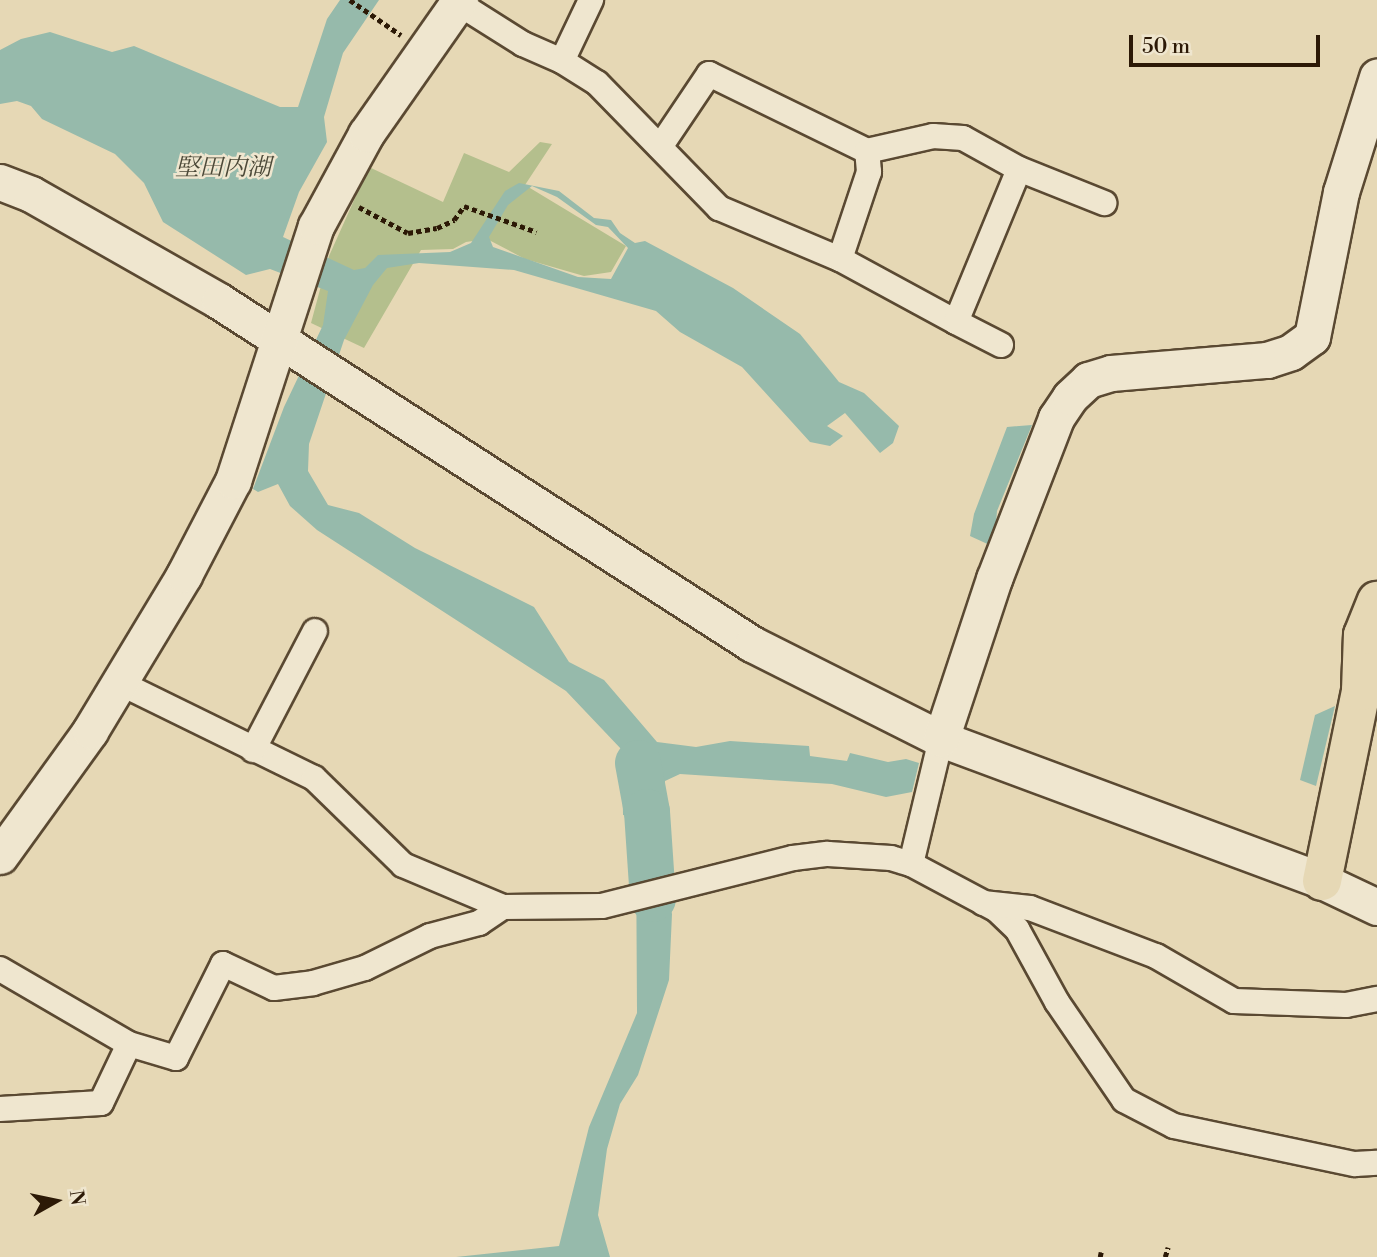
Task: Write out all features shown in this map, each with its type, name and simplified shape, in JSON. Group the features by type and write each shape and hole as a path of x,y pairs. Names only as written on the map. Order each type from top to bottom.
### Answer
{"highway":[{"path":"1322,881 1369,676 1363,635 1377,601"}],"street":[{"path":"562,61 591,0"},
{"path":"0,856 82,742 184,575 233,481 291,346 297,283 310,245 336,190 366,134 459,1 523,44 562,61 597,83 719,208 840,259 1001,345"},
{"path":"660,147 709,74 867,151 933,136 963,138 1019,169 1104,203"},
{"path":"911,864 941,739 994,579 1056,418 1070,397 1088,380 1111,373 1267,360 1291,352 1312,337 1341,192 1377,77"},
{"path":"840,259 869,172 867,151"},
{"path":"956,322 1019,169"},
{"path":"0,181 32,194 291,346 752,644 941,739 1322,881 1377,906"},
{"path":"253,750 315,631"},
{"path":"118,682 314,778 403,865 503,907 589,907 828,853 891,858 911,864 983,903 1017,929 1057,1002 1124,1100 1174,1126 1355,1164 1377,1163"},
{"path":"983,903 1030,908 1156,956 1234,1001 1346,1005 1377,999"},
{"path":"0,969 129,1044 176,1058 223,964 274,988 313,983 365,968 430,936 480,923 503,907"},
{"path":"0,1109 101,1103 129,1044"}],"path":[{"path":"350,0 385,24"},
{"path":"336,190 377,220 408,233 437,228 454,220 464,206 506,224 537,232"},
{"path":"1165,1257 1168,1247"}],"green space":[{"path":"540,142 552,144 525,185 626,246 611,272 584,276 525,259 487,239 466,242 453,249 421,250 364,348 311,323 329,256 369,167 443,202 464,153 509,172"}],"water":[{"name":"堅田内湖","path":"340,0 379,0 343,53 324,117 327,142 299,192 283,237 354,270 365,268 378,255 450,252 471,243 505,191 519,183 559,191 594,218 611,220 620,233 635,243 645,241 733,288 800,334 839,382 864,393 899,426 893,443 880,453 845,413 827,426 843,436 830,446 810,442 742,367 680,332 656,311 514,270 419,263 387,268 373,285 344,340 309,444 308,471 328,505 359,513 415,548 534,607 569,662 604,680 657,742 696,747 730,741 809,746 810,756 847,761 850,753 888,762 906,759 919,763 912,792 886,797 832,784 680,774 665,781 659,823 632,827 629,816 623,815 622,750 566,691 317,530 290,506 278,484 258,492 253,489 284,407 323,325 328,291 270,269 246,275 163,222 144,183 115,154 42,119 31,106 17,101 0,104 0,50 21,39 50,32 112,52 134,46 280,107 298,107 327,19","holes":["532,186 557,197 596,225 608,227 628,248 611,279 578,277 493,247 489,237 508,205"]},
{"path":"1032,425 997,511 994,547 970,536 974,514 1007,427"},
{"path":"1335,706 1316,786 1300,780 1315,715"},
{"path":"657,838 672,914 669,980 638,1075 620,1104 607,1149 598,1215 610,1257 456,1257 559,1246 589,1127 637,1013 636,841"}],"waterway":[{"path":"638,763 647,812 653,899"}]}
